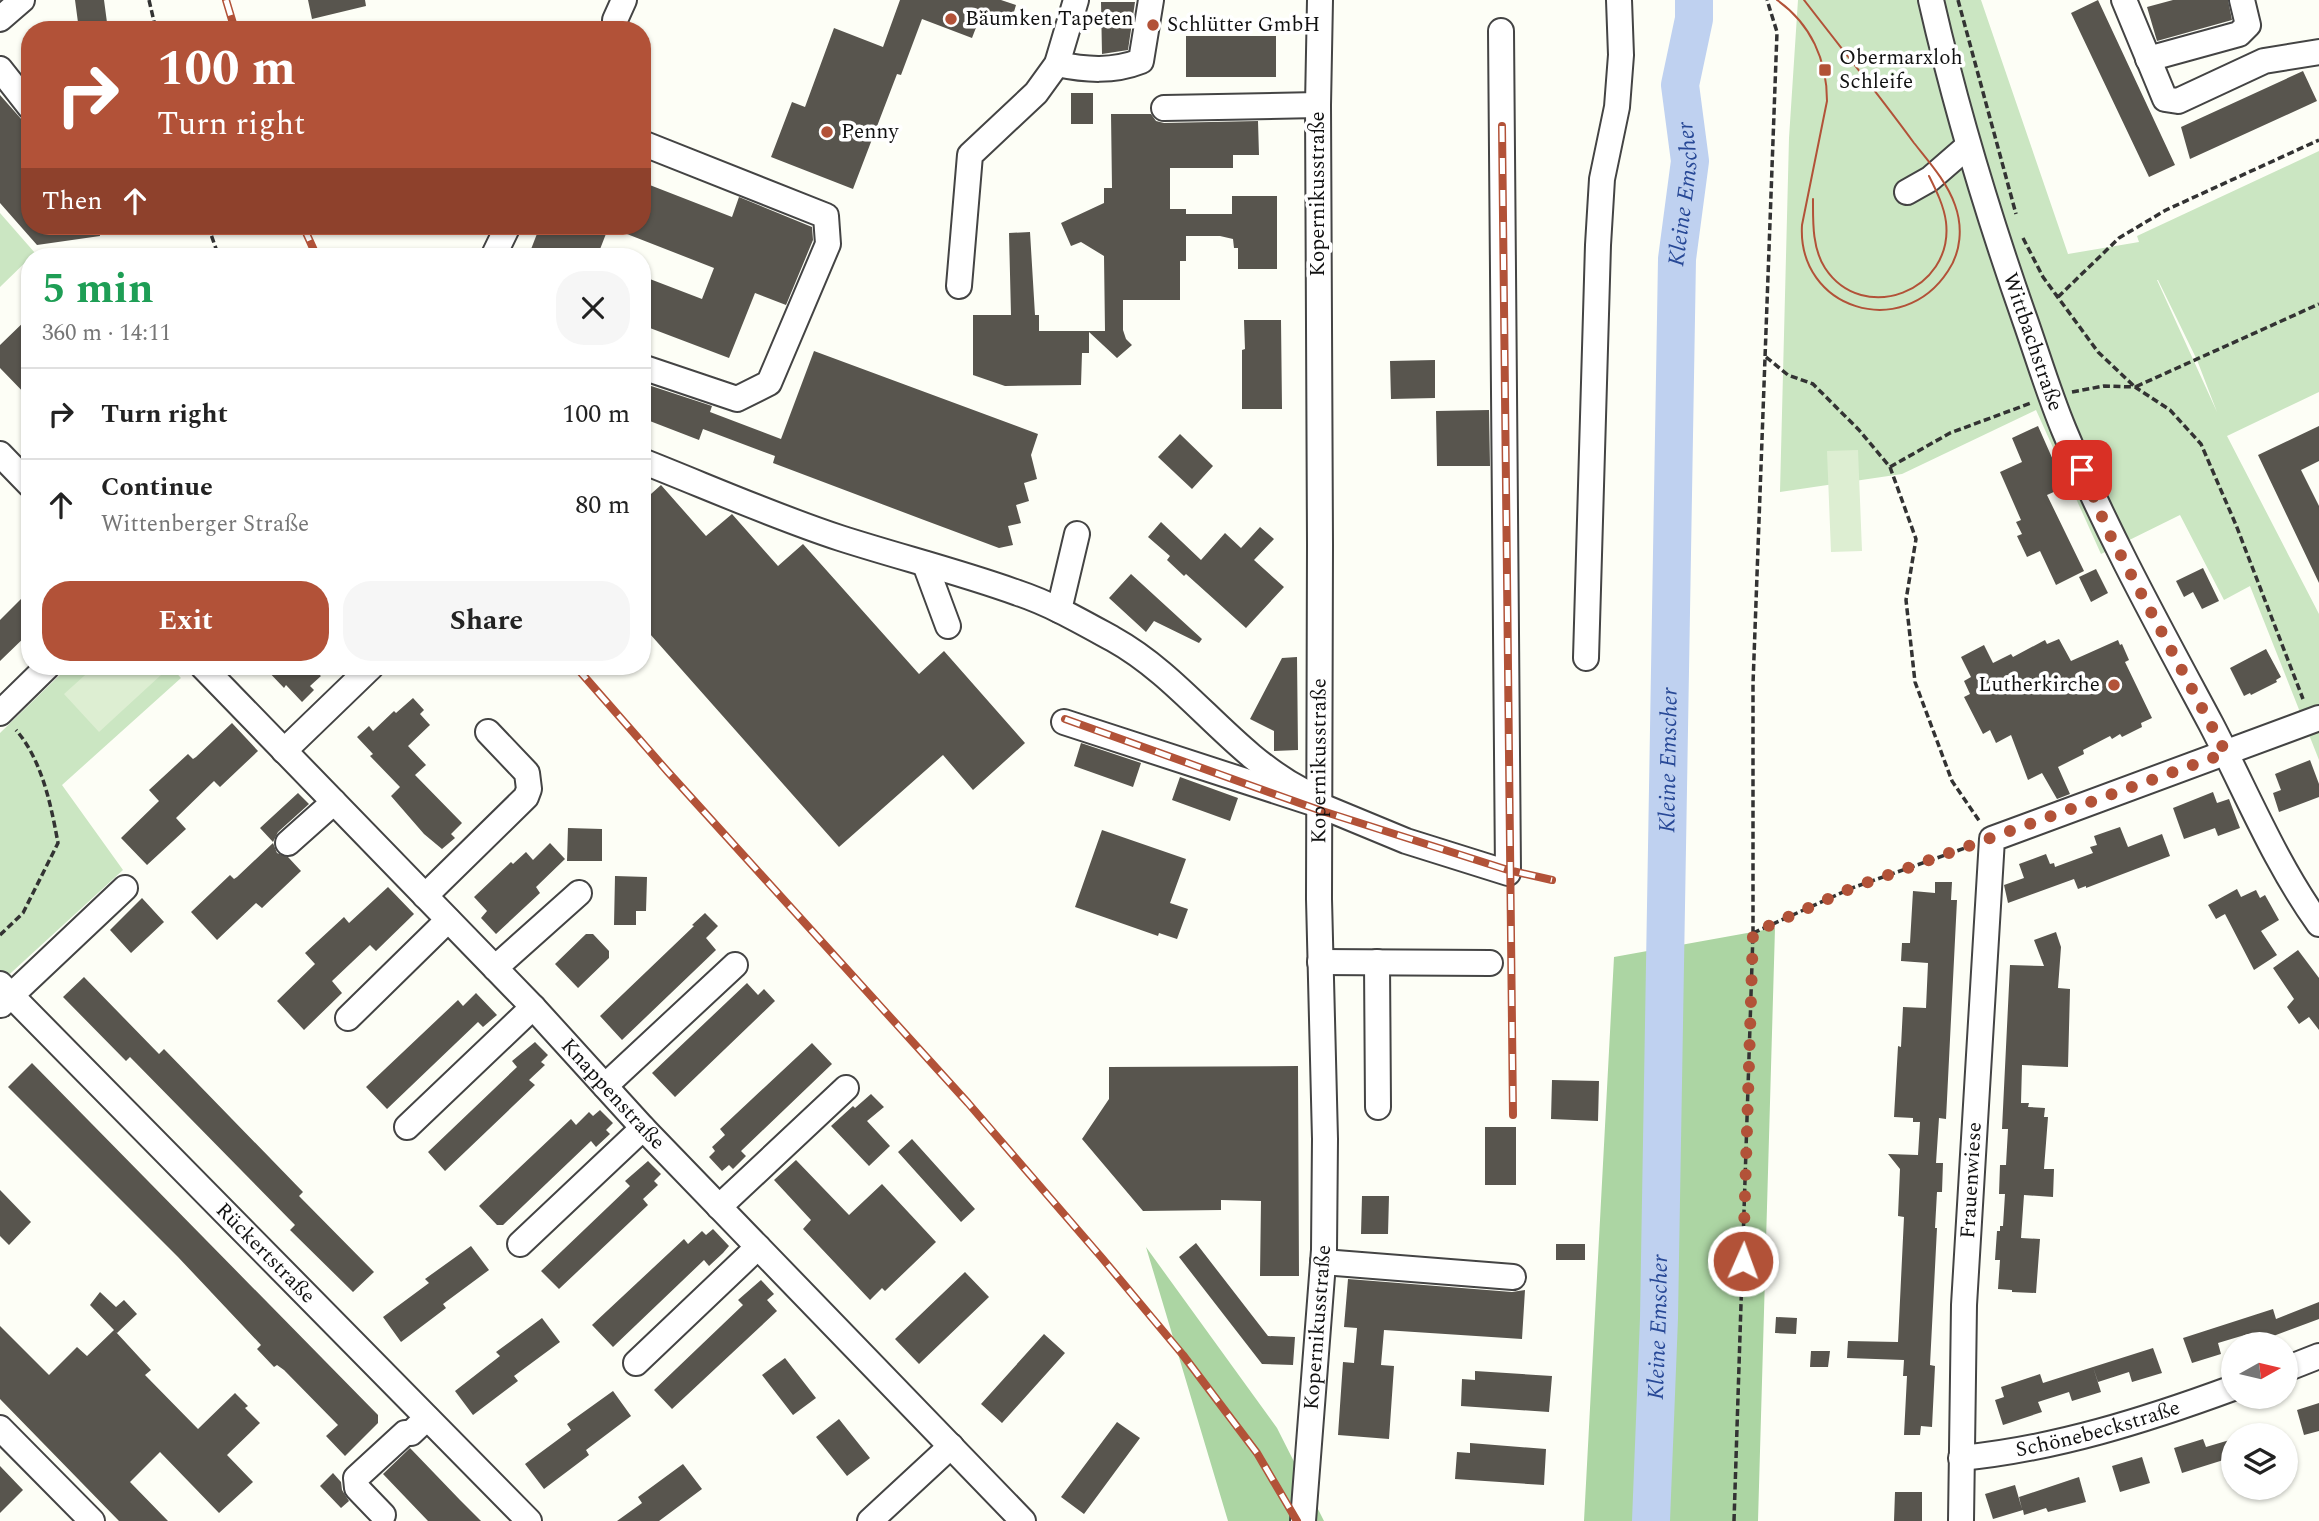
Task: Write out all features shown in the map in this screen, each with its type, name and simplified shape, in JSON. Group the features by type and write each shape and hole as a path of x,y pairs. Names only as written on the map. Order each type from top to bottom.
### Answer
{"street":[{"path":"0,19 22,0"},
{"path":"615,21 624,0"},
{"path":"959,286 970,155 1036,93 1057,64 1076,0"},
{"path":"1057,64 1089,70 1130,66 1141,61 1151,0"},
{"name":"Kopernikusstraße","path":"1303,1521 1323,1262 1325,1139 1319,802 1320,0"},
{"path":"1586,658 1598,245 1602,179 1617,107 1621,55 1619,0"},
{"name":"Wittbachstraße","path":"1931,0 1949,80 1968,146 2004,261 2063,428 2109,533 2268,837 2306,907 2319,924"},
{"path":"2124,0 2165,99 2178,101 2264,61 2311,55 2319,51"},
{"path":"2148,59 2239,34 2248,25 2242,0"},
{"path":"1064,722 1319,802 1406,841 1508,873 1501,31"},
{"path":"0,69 21,96"},
{"path":"1164,108 1318,105"},
{"path":"1907,192 1930,179 1968,146"},
{"path":"651,147 826,216 828,244 769,383 737,398 651,370"},
{"path":"0,454 21,476"},
{"path":"651,464 838,537 1018,593 1059,610 1141,658 1178,686 1239,747 1319,802"},
{"path":"1059,610 1077,534"},
{"path":"925,564 948,626"},
{"path":"0,713 39,675"},
{"name":"Knappenstraße","path":"211,675 533,1007 643,1128 1023,1521"},
{"path":"284,751 363,675"},
{"path":"1992,839 2315,719"},
{"path":"425,896 526,797 527,773 488,732"},
{"path":"288,843 334,802"},
{"name":"Frauenwiese","path":"1961,1521 1964,1305 1992,839"},
{"path":"4,995 125,888"},
{"path":"495,968 579,893"},
{"path":"348,1018 448,920"},
{"path":"1320,962 1490,964"},
{"path":"1377,962 1378,1107"},
{"path":"605,1086 735,965"},
{"name":"Rückertstraße","path":"4,995 529,1521"},
{"path":"407,1127 533,1007"},
{"path":"719,1207 846,1088"},
{"path":"520,1244 643,1128"},
{"path":"636,1363 758,1247"},
{"path":"1323,1262 1513,1277"},
{"path":"2298,1364 2319,1356"},
{"name":"Schönebeckstraße","path":"1961,1458 2004,1454 2100,1432 2221,1392"},
{"path":"383,1515 357,1488 356,1478 405,1433 411,1433 427,1418"},
{"path":"0,1428 92,1521"},
{"path":"870,1521 951,1446"}],"path":[{"path":"149,0 154,21"},
{"path":"1734,1521 1753,933 1753,684 1777,32 1767,0"},
{"path":"1958,0 2017,221"},
{"path":"2058,297 2119,238 2154,217 2319,140"},
{"path":"2021,234 2043,277 2098,352 2135,387 2170,410 2201,444 2315,719"},
{"path":"1890,467 1950,433 2052,395 2104,386 2135,387 2319,304"},
{"path":"1753,933 1852,888 1992,839 1952,781 1915,682 1906,600 1916,539 1890,467 1859,430 1813,384 1788,375 1766,357"},
{"path":"0,713 26,742 41,775 58,843 23,914 0,935"}],"green space":[{"path":"1798,0 1981,0 2068,254 2139,242 2137,236 2319,151 2319,392 2227,436 2319,614 2319,760 2250,586 2224,600 2180,515 2101,554 2036,410 1902,474 1780,492 1789,138","holes":["2157,280 2158,280 2197,360 2217,412"]},
{"path":"0,213 31,248 21,248 21,267 0,287"},
{"path":"1858,450 1862,551 1831,552 1827,451"},
{"path":"60,675 178,675 181,678 62,785 123,870 0,983 0,733"},
{"path":"85,675 161,675 99,732 64,694"},
{"path":"1775,928 1758,1521 1584,1521 1614,957"},
{"path":"1146,1247 1277,1428 1324,1521 1228,1521"}],"building":[{"path":"75,0 104,0 107,21 78,21"},
{"path":"308,0 365,0 366,6 312,19"},
{"name":"Penny","path":"900,0 1001,0 1016,5 1011,22 982,12 972,38 922,19 901,75 897,74 853,189 771,157 792,102 805,107 834,28 883,47"},
{"path":"2098,0 2175,165 2149,177 2071,13"},
{"path":"2173,0 2228,0 2232,20 2157,41 2147,7"},
{"path":"1101,2 1135,2 1128,50 1102,54"},
{"path":"1186,36 1276,36 1276,77 1186,77"},
{"path":"2303,71 2317,101 2190,159 2181,127"},
{"path":"1071,93 1093,93 1093,124 1071,124"},
{"path":"0,95 21,119 21,227 0,203"},
{"path":"1111,114 1151,114 1156,121 1164,123 1258,121 1259,155 1233,155 1233,168 1170,168 1170,209 1186,209 1186,214 1232,214 1232,196 1277,196 1277,269 1238,269 1238,248 1234,248 1233,239 1220,236 1186,236 1186,261 1180,261 1180,300 1123,300 1123,330 1132,345 1117,358 1089,332 1089,353 1082,353 1081,385 1005,386 973,375 973,315 1011,315 1009,233 1030,232 1035,315 1039,315 1039,331 1105,331 1104,256 1081,242 1071,246 1061,223 1104,203 1104,188 1112,188"},
{"path":"651,186 732,217 739,197 812,227 813,240 786,305 755,293 729,358 651,328 651,279 702,299 714,268 629,235 651,235"},
{"path":"28,235 100,235 100,236 37,245"},
{"path":"537,235 606,235 600,248 531,248"},
{"path":"1244,320 1281,320 1282,409 1242,409"},
{"path":"21,325 21,390 0,368 0,345"},
{"path":"814,351 1038,434 1031,455 1037,479 1024,483 1029,501 1016,505 1021,523 1008,526 1013,545 999,548 773,463 775,456 703,429 699,440 651,421 651,386 712,406 710,412 781,439"},
{"path":"1435,360 1435,398 1391,399 1390,361"},
{"path":"1489,410 1490,466 1437,466 1436,411"},
{"path":"2038,426 2065,487 2047,495 2084,571 2056,585 2040,551 2027,557 2017,536 2022,534 2016,522 2021,520 2000,472 2022,462 2012,438"},
{"path":"2319,426 2319,461 2301,470 2319,506 2319,583 2258,455"},
{"path":"1180,434 1213,466 1192,489 1158,457"},
{"path":"661,485 706,536 732,514 778,566 803,544 919,674 944,651 1025,743 973,790 943,755 839,847 651,635 651,494"},
{"path":"1161,522 1201,560 1225,533 1241,548 1260,527 1274,539 1254,560 1284,587 1246,628 1186,574 1184,576 1167,560 1170,556 1148,537"},
{"path":"2203,568 2219,601 2202,609 2193,592 2184,597 2176,581"},
{"path":"2096,569 2108,593 2091,602 2079,577"},
{"path":"1131,574 1202,639 1199,643 1154,621 1146,632 1109,598"},
{"path":"21,599 21,641 0,661 0,620"},
{"path":"2059,639 2071,661 2118,640 2129,660 2125,662 2152,718 2141,723 2142,727 2122,737 2120,734 2112,739 2110,736 2083,750 2084,754 2058,767 2070,794 2057,799 2042,773 2028,780 2011,735 1996,743 1990,730 1983,734 1964,697 1970,694 1964,681 1971,677 1961,657 1984,645 1993,663 2011,654 2013,657 2045,640 2047,644"},
{"path":"2266,649 2281,677 2277,682 2244,696 2230,668"},
{"path":"1297,657 1298,750 1274,751 1274,731 1250,719 1282,658"},
{"path":"272,675 321,676 310,686 314,690 302,702 286,685 284,688"},
{"path":"413,698 424,710 420,714 430,725 408,746 426,765 415,775 462,823 451,834 455,838 442,849 424,834 391,796 400,787 370,756 373,754 357,737 369,726 373,731"},
{"path":"232,723 258,751 220,787 214,781 176,818 186,829 147,865 121,838 159,801 149,790 188,754 193,759 196,757"},
{"path":"1081,743 1141,763 1133,787 1074,766"},
{"path":"2310,760 2319,784 2319,797 2279,812 2273,793 2281,790 2275,774"},
{"path":"1180,777 1238,798 1230,821 1172,800"},
{"path":"2213,792 2217,803 2229,799 2240,828 2218,836 2215,828 2184,839 2173,808"},
{"path":"298,793 309,804 278,832 273,842 260,828"},
{"path":"2120,827 2128,847 2162,834 2170,856 2086,888 2078,889 2074,879 2008,903 2004,885 2024,878 2019,864 2046,854 2050,864 2054,863 2055,867 2093,853 2090,847 2097,845 2094,836"},
{"path":"568,828 602,829 602,861 567,861"},
{"path":"1102,830 1186,859 1170,903 1188,909 1177,939 1159,933 1158,936 1075,907"},
{"path":"273,843 277,853 288,857 301,871 262,908 256,903 217,940 191,912 230,875 234,879 237,877"},
{"path":"550,843 565,859 536,887 540,893 496,934 481,918 487,911 474,897 511,862 513,864 526,852 533,860"},
{"path":"615,876 647,877 646,911 636,911 636,925 614,925"},
{"path":"1935,882 1952,882 1951,900 1957,900 1946,1119 1939,1118 1936,1163 1943,1163 1942,1192 1937,1192 1935,1228 1930,1365 1935,1366 1932,1427 1921,1426 1920,1435 1904,1435 1907,1376 1903,1376 1904,1360 1847,1358 1848,1341 1898,1342 1904,1217 1898,1216 1900,1169 1888,1154 1918,1155 1920,1122 1913,1122 1913,1118 1894,1117 1903,1007 1926,1008 1928,963 1901,961 1902,943 1910,943 1913,891 1935,893"},
{"path":"388,887 414,914 376,951 370,945 332,981 342,993 304,1030 277,1001 315,964 305,953 344,917 349,923"},
{"path":"2237,889 2241,897 2256,890 2260,898 2265,895 2279,920 2261,931 2277,955 2254,970 2225,914 2216,919 2208,905"},
{"path":"142,898 164,922 131,953 110,930"},
{"path":"705,913 718,926 706,938 716,950 622,1040 600,1016"},
{"path":"2056,932 2061,947 2058,988 2070,989 2068,1067 2022,1065 2021,1103 2029,1103 2028,1107 2045,1108 2044,1117 2048,1117 2044,1169 2054,1169 2053,1197 2024,1195 2021,1238 2040,1239 2036,1293 2012,1292 1998,1289 2000,1260 1995,1260 1997,1231 2003,1226 2005,1194 1999,1194 2000,1165 2006,1165 2008,1129 2002,1129 2010,965 2044,966 2034,940"},
{"path":"586,934 593,934 609,951 609,958 578,988 555,964"},
{"path":"2298,950 2319,978 2319,1030 2309,1017 2299,1024 2287,1007 2294,999 2273,968"},
{"path":"84,977 159,1054 164,1049 303,1192 299,1196 374,1272 353,1292 290,1230 295,1225 130,1057 126,1061 63,997"},
{"path":"747,983 758,995 764,989 775,1001 675,1097 652,1073"},
{"path":"476,993 497,1015 483,1027 478,1022 387,1109 366,1087 458,1000 463,1006"},
{"path":"535,1042 548,1055 541,1062 545,1065 529,1080 535,1085 445,1171 428,1152 517,1067 512,1061"},
{"path":"812,1043 832,1064 741,1151 746,1156 733,1169 729,1165 722,1171 709,1157 715,1151 712,1147 725,1135 720,1129"},
{"path":"32,1063 378,1415 378,1423 345,1456 326,1436 338,1425 284,1370 277,1365 274,1367 257,1349 261,1345 178,1257 8,1087"},
{"path":"1298,1066 1299,1276 1260,1276 1261,1201 1221,1200 1221,1210 1143,1211 1082,1139 1109,1099 1109,1067"},
{"path":"1552,1080 1599,1081 1598,1121 1551,1119"},
{"path":"871,1094 884,1107 867,1121 890,1146 869,1166 831,1126"},
{"path":"600,1110 613,1123 606,1130 610,1134 596,1147 591,1141 503,1225 497,1225 479,1206 571,1119 576,1125 589,1112 593,1116"},
{"path":"1485,1127 1516,1127 1516,1185 1485,1185"},
{"path":"912,1139 975,1209 961,1222 898,1152"},
{"path":"796,1160 849,1215 882,1184 936,1242 885,1291 882,1288 870,1300 803,1229 811,1220 774,1180"},
{"path":"648,1161 661,1174 654,1181 658,1185 643,1199 648,1205 559,1289 541,1271 630,1186 625,1181"},
{"path":"0,1190 31,1222 9,1245 0,1236"},
{"path":"1362,1196 1389,1196 1388,1234 1361,1234"},
{"path":"713,1229 729,1246 709,1266 704,1260 613,1347 592,1325 684,1239 688,1244 702,1231 706,1235"},
{"path":"1196,1243 1268,1336 1295,1337 1293,1365 1262,1364 1179,1257"},
{"path":"1556,1244 1585,1244 1585,1260 1556,1260"},
{"path":"471,1246 489,1270 443,1304 446,1308 401,1342 383,1317 429,1283 425,1279"},
{"path":"965,1272 989,1297 919,1364 895,1339"},
{"path":"1348,1279 1512,1292 1525,1290 1522,1339 1384,1330 1381,1365 1394,1366 1389,1439 1338,1435 1343,1362 1354,1363 1357,1328 1344,1327"},
{"path":"761,1280 774,1294 767,1300 777,1311 672,1409 654,1390 743,1305 738,1300"},
{"path":"100,1292 116,1307 124,1300 137,1314 117,1333 115,1331 151,1370 145,1375 198,1429 235,1393 260,1423 227,1455 253,1482 219,1513 160,1452 130,1482 168,1521 119,1521 0,1399 0,1326 49,1375 77,1347 87,1356 114,1330 90,1305"},
{"path":"2319,1302 2319,1319 2284,1332 2221,1332 2221,1342 2218,1343 2221,1354 2192,1363 2183,1338 2273,1309 2276,1319"},
{"path":"1776,1317 1797,1318 1796,1334 1775,1333"},
{"path":"542,1318 560,1342 514,1376 518,1381 473,1415 455,1391 500,1356 496,1352"},
{"path":"1044,1334 1065,1353 1002,1423 981,1404"},
{"path":"2153,1348 2162,1373 2132,1382 2129,1372 2098,1382 2093,1367"},
{"path":"1811,1351 1830,1351 1828,1367 1810,1367"},
{"path":"785,1358 816,1398 793,1415 762,1375"},
{"path":"2093,1367 2101,1392 2072,1401 2069,1392 2038,1402 2042,1412 2003,1425 1995,1400 2004,1397 2001,1387 2040,1374 2043,1383"},
{"path":"1475,1371 1552,1376 1549,1412 1461,1406 1462,1379 1475,1380"},
{"path":"613,1391 631,1416 586,1450 589,1455 544,1489 525,1464 571,1430 567,1424"},
{"path":"2319,1403 2319,1431 2304,1435 2297,1410"},
{"path":"839,1419 870,1458 847,1476 816,1437"},
{"path":"1117,1422 1140,1438 1084,1514 1061,1497"},
{"path":"2203,1439 2206,1447 2221,1443 2221,1461 2182,1473 2174,1448"},
{"path":"1470,1443 1546,1449 1544,1485 1455,1479 1457,1452 1470,1453"},
{"path":"410,1448 481,1521 428,1521 383,1474"},
{"path":"2142,1457 2150,1483 2120,1492 2112,1466"},
{"path":"683,1464 702,1489 659,1521 617,1521 642,1503 638,1497"},
{"path":"0,1466 23,1490 0,1513"},
{"path":"333,1473 341,1482 342,1490 349,1501 341,1508 320,1486"},
{"path":"2079,1477 2086,1502 2048,1512 2046,1508 2024,1515 2023,1510 1993,1519 1985,1494 2015,1485 2022,1509 2019,1497"},
{"path":"1895,1492 1922,1492 1922,1521 1894,1521"}],"waterway":[{"name":"Kleine Emscher","path":"1651,1521 1659,1318 1677,259 1690,161 1680,85 1694,19 1694,0"}],"tram line":[{"path":"1777,0 1799,20 1815,44 1826,86 1827,101 1802,225 1805,254 1816,278 1834,295 1856,306 1880,310 1905,306 1928,293 1948,271 1956,256 1959,222 1955,205 1937,172 1804,0"},
{"path":"1813,199 1815,243 1825,268 1841,286 1861,295 1882,297 1903,293 1921,282 1936,266 1945,246 1945,216 1929,176"}],"railway":[{"path":"226,0 232,21"},
{"path":"1502,126 1513,1115"},
{"path":"307,235 313,248"},
{"path":"583,675 968,1103 1102,1258 1183,1355 1257,1453 1297,1521"},
{"path":"1065,719 1319,810 1508,870 1552,880"}],"place":[{"name":"Bäumken Tapeten","path":"951,19"},
{"name":"Schlütter GmbH","path":"1153,25"},
{"name":"Obermarxloh Schleife","path":"1825,70"},
{"name":"Penny","path":"827,132"},
{"name":"Lutherkirche","path":"2114,685"}],"route":[{"path":"1743,1261 1753,933 1852,888 2226,753 2109,533 2082,470"}]}
